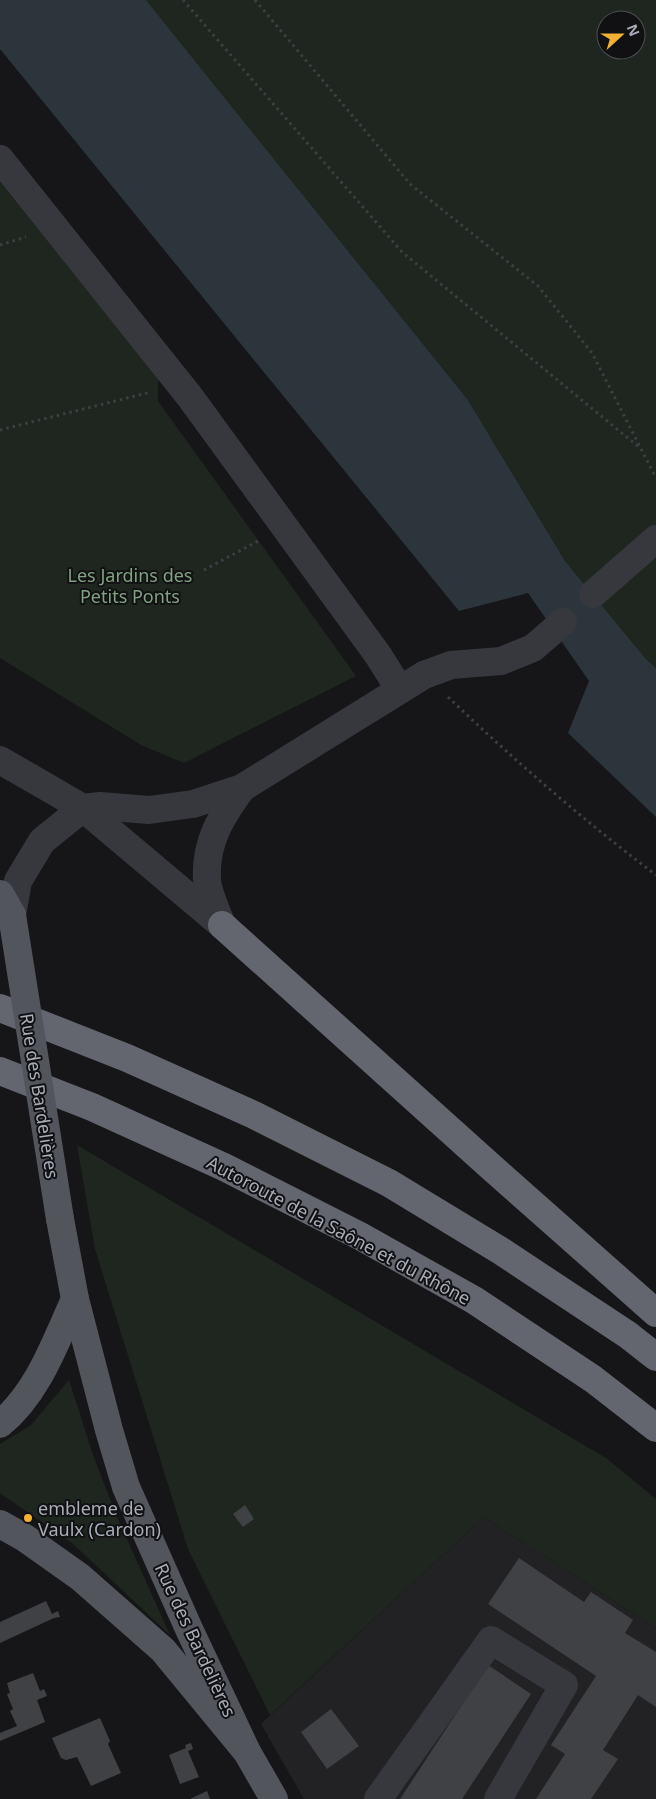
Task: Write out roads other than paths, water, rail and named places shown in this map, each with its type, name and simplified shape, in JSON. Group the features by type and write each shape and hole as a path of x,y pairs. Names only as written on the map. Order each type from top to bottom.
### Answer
{"highway":[{"path":"222,925 656,1313"},
{"path":"0,1008 127,1058 254,1115 389,1183 501,1251 628,1335 656,1357"},
{"name":"Autoroute de la Saône et du Rhône","path":"0,1071 92,1107 224,1167 360,1236 474,1300 593,1379 656,1428"}],"main road":[{"name":"Rue des Bardelières","path":"6,905 75,1299 109,1430 126,1487 189,1629 247,1752"},
{"path":"0,1424 14,1413 40,1375 75,1299"},
{"path":"0,1524 25,1538 80,1577 163,1650 247,1752 274,1799"}],"street":[{"path":"0,159 190,397 378,654 400,690"},
{"path":"593,594 656,539"},
{"path":"6,905 42,841 83,808 100,806 149,810 193,804 242,788 424,675 452,665 501,662 533,648 563,622"},
{"path":"0,760 83,808 222,925"},
{"path":"222,925 206,881 210,842 226,811 242,788"},
{"path":"378,1799 491,1640 564,1685 498,1799"}],"place":[{"name":"embleme de Vaulx (Cardon)","path":"28,1518"}],"park label":[{"name":"Les Jardins des Petits Ponts","path":"130,585"}]}
